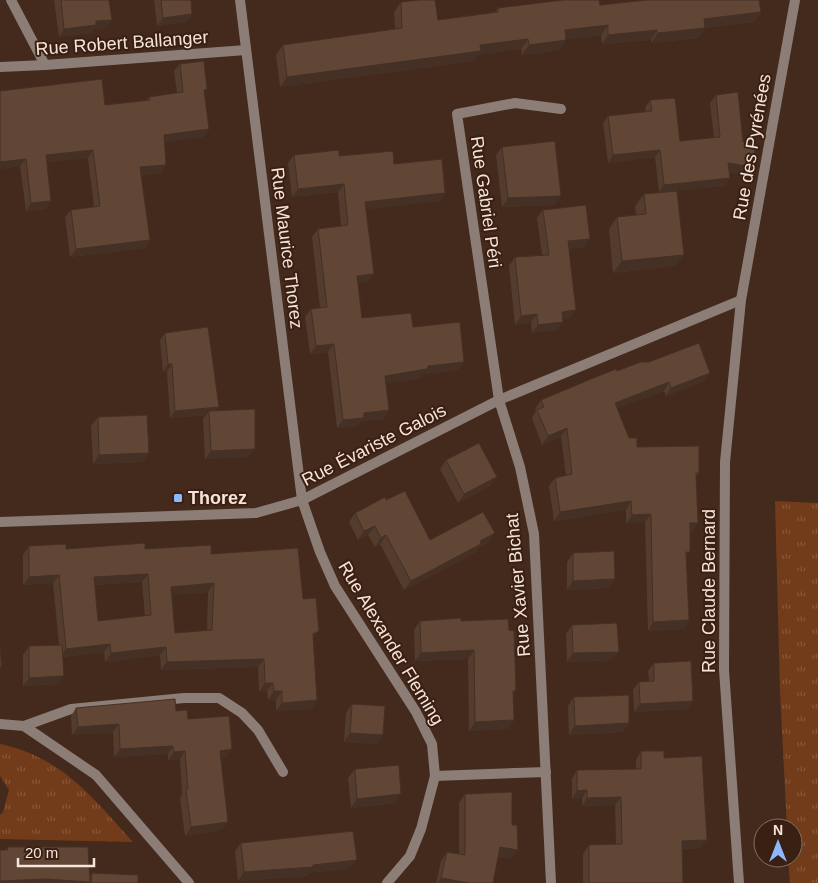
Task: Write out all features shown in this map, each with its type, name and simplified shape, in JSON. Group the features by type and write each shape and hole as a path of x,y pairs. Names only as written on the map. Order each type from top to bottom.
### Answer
{"street":[{"path":"12,0 44,65"},
{"name":"Rue Maurice Thorez","path":"240,0 302,500"},
{"name":"Rue des Pyrénées","path":"741,300 795,0"},
{"name":"Rue Robert Ballanger","path":"0,66 44,65 246,50"},
{"name":"Rue Gabriel Péri","path":"499,400 457,114 515,103 561,109"},
{"name":"Rue Évariste Galois","path":"0,522 256,513 302,500 499,400 741,300"},
{"name":"Rue Claude Bernard","path":"739,883 724,660 725,462 741,300"},
{"name":"Rue Xavier Bichat","path":"499,400 520,467 534,534 552,883"},
{"name":"Rue Alexander Fleming","path":"302,500 320,552 335,586 416,712 432,744 435,776 421,829 410,856 387,883"},
{"path":"0,724 24,726 71,709 184,698 219,698 242,714 258,730 283,772"},
{"path":"24,726 96,775 189,883"},
{"path":"435,776 546,772"}],"green space":[{"path":"775,501 818,503 818,883 790,883 789,868 803,868 803,818 786,818 780,691"},
{"path":"0,744 22,750 59,769 90,795 133,842 0,839 0,815 3,812 9,790 0,776"}],"building":[{"path":"61,0 109,0 112,20 96,21 96,25 64,29"},
{"path":"161,0 191,0 192,14 163,18"},
{"path":"435,0 438,20 498,12 498,8 563,0 599,0 600,5 647,0 759,0 761,12 704,19 705,28 658,33 657,30 608,35 608,25 565,30 566,40 529,45 528,39 480,45 481,51 287,77 283,45 402,28 401,2"},
{"path":"204,61 207,89 204,90 209,129 164,135 166,165 140,167 150,240 76,249 71,210 100,206 93,150 46,155 51,201 31,203 26,159 0,162 0,91 102,79 105,105 150,100 149,97 183,92 180,64"},
{"path":"738,92 743,142 756,144 752,167 728,163 730,178 664,185 660,150 613,155 608,116 652,111 650,100 675,98 680,141 720,137 716,95"},
{"path":"555,141 561,196 508,198 502,147"},
{"path":"339,150 339,156 393,151 394,164 442,159 445,193 365,202 374,274 357,276 362,318 411,313 413,327 460,322 464,362 428,366 427,369 385,376 389,410 364,413 364,418 343,420 334,344 316,346 311,309 327,307 318,229 348,225 344,184 298,189 294,155"},
{"path":"677,191 684,255 622,261 617,217 646,214 644,194"},
{"path":"586,205 590,239 568,241 576,310 562,312 563,322 538,325 537,314 521,316 515,257 549,255 543,210"},
{"path":"208,327 219,407 175,411 172,364 168,364 165,333"},
{"path":"699,343 710,373 671,388 669,382 615,403 629,438 637,438 637,447 699,446 699,473 696,473 698,523 690,523 690,552 686,552 689,620 653,622 651,514 632,515 631,501 560,512 555,478 572,474 567,428 548,436 537,410 544,407 541,400 591,379 616,369 617,371 641,362 649,362"},
{"path":"255,409 255,449 211,451 209,411"},
{"path":"147,415 149,453 99,455 98,417"},
{"path":"479,443 497,477 464,494 446,460"},
{"path":"405,491 430,540 483,512 495,533 480,541 481,544 411,581 386,535 381,538 375,526 364,531 355,513 385,497 386,500"},
{"path":"145,543 145,549 211,545 211,554 298,548 303,599 316,598 319,631 313,634 317,700 282,703 282,691 274,691 273,683 265,683 264,659 167,662 166,647 111,653 110,644 66,649 59,575 29,577 29,546 66,544 66,549","holes":["148,574 151,615 98,621 94,577","214,583 212,630 175,633 171,587"]},
{"path":"614,551 615,579 573,581 573,553"},
{"path":"461,618 461,621 508,619 509,630 514,631 516,690 513,691 514,720 475,722 474,650 421,653 420,621"},
{"path":"617,623 619,652 573,653 572,625"},
{"path":"62,645 64,676 29,678 29,646"},
{"path":"0,646 2,667 0,667"},
{"path":"691,661 693,701 640,704 639,682 654,681 654,663"},
{"path":"629,695 629,723 575,726 574,697"},
{"path":"175,699 176,711 187,710 188,719 229,716 232,749 220,751 228,822 191,827 186,790 188,789 185,751 174,752 173,746 120,749 119,724 78,727 76,708"},
{"path":"352,704 385,706 383,735 350,733"},
{"path":"641,751 664,751 664,758 702,756 707,840 682,841 683,883 589,883 589,845 622,844 621,797 587,798 587,790 577,791 577,770 641,769"},
{"path":"399,765 401,794 357,799 355,769"},
{"path":"512,792 512,825 517,825 518,850 500,847 493,883 469,883 441,878 447,852 465,855 465,794"},
{"path":"353,831 357,860 313,865 313,867 244,872 241,843"},
{"path":"7,847 88,847 90,882 46,879 0,881 0,850 8,850"},
{"path":"92,873 138,875 138,883 91,883"}],"place":[{"name":"Thorez","path":"178,498"}]}
